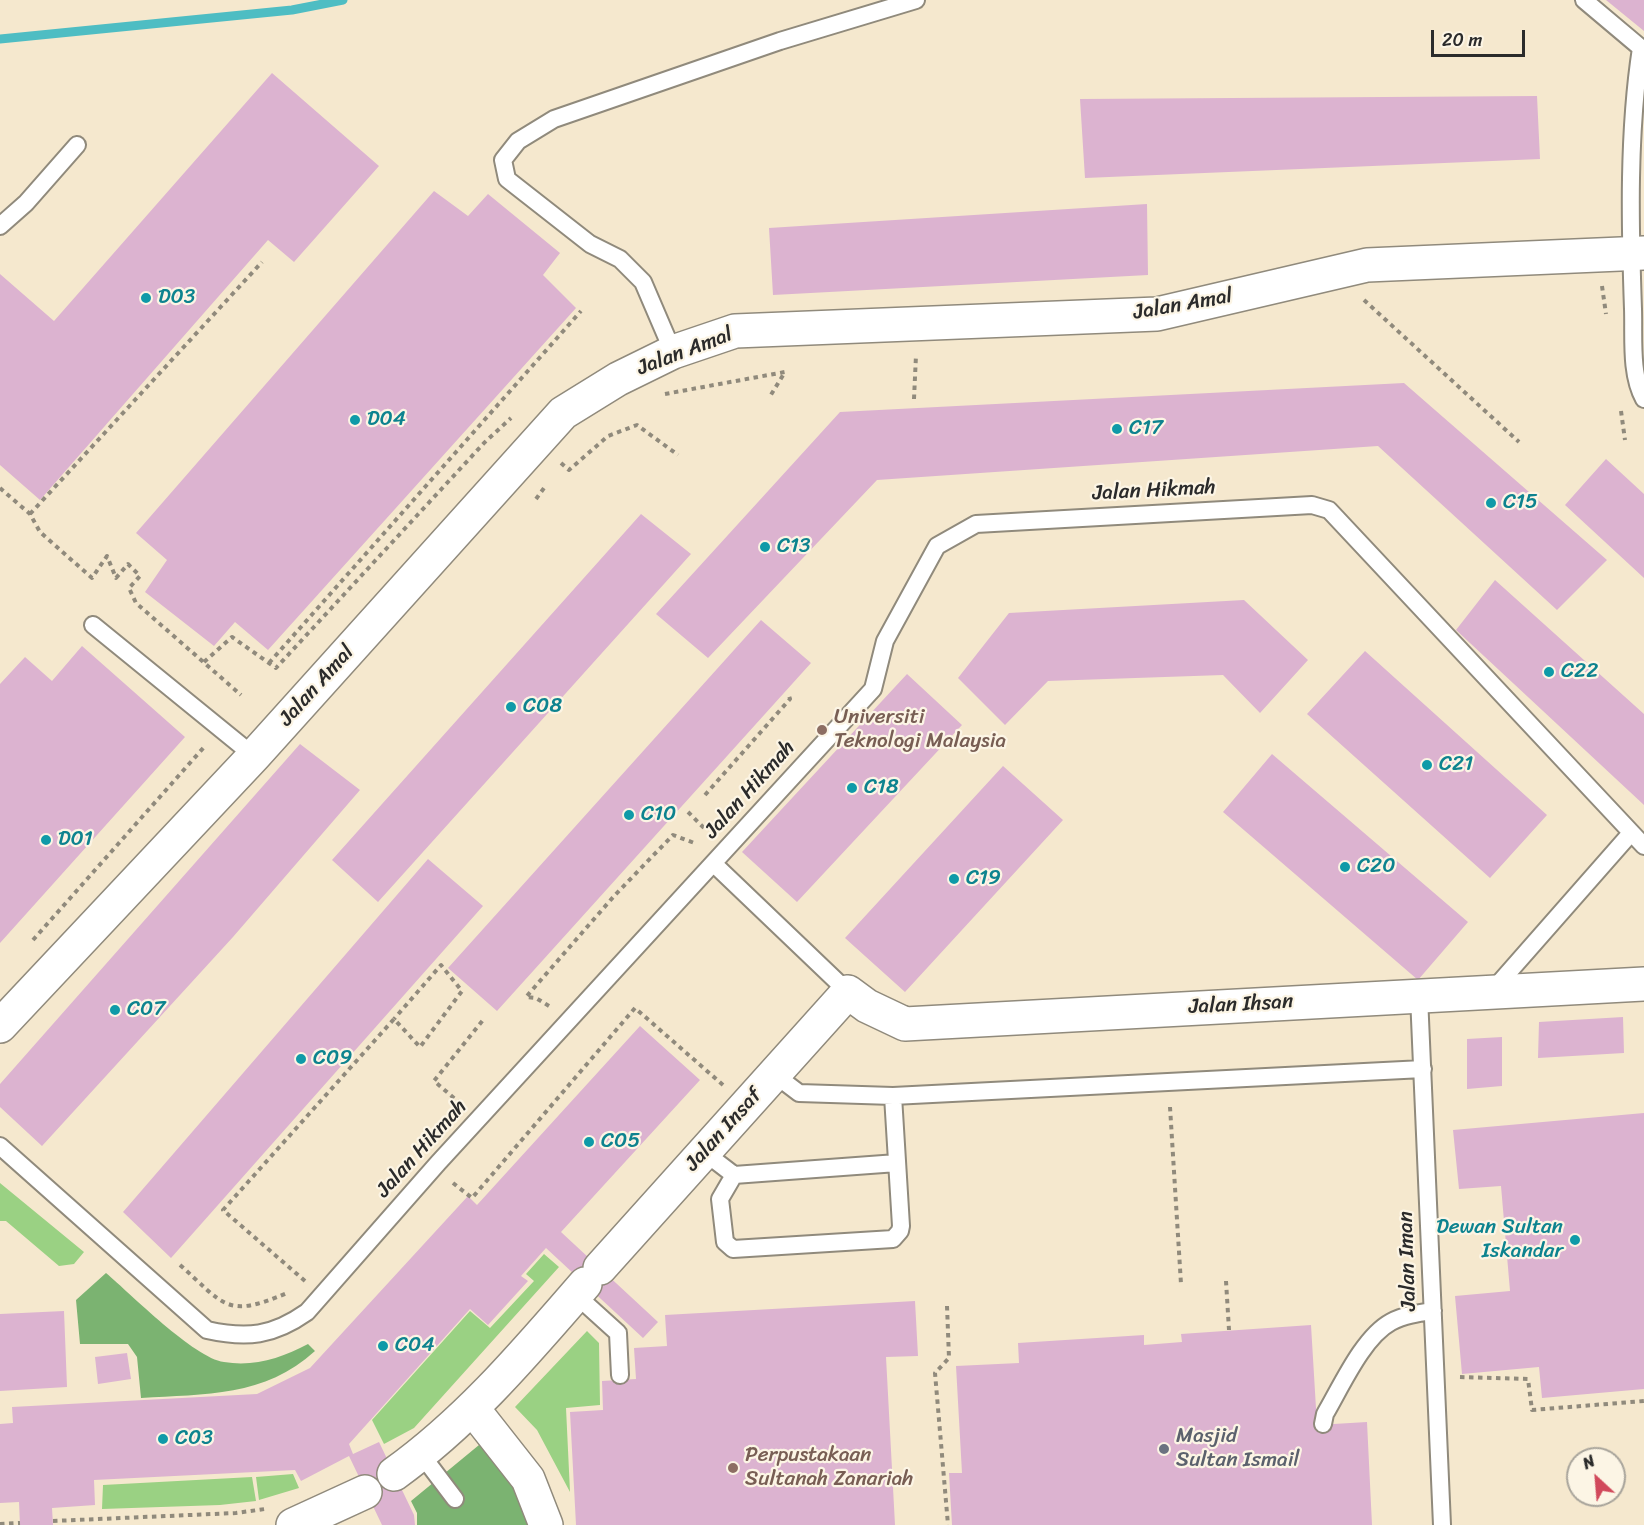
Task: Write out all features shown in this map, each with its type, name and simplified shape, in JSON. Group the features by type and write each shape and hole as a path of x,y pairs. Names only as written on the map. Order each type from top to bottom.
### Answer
{"street":[{"name":"Jalan Amal","path":"0,1026 254,756 563,413 618,379 673,352 735,331 1157,314 1367,265 1638,253"},
{"name":"Jalan Ihsan","path":"848,992 867,1006 905,1024 1644,984"},
{"name":"Jalan Insaf","path":"394,1474 473,1409 848,992"},
{"path":"473,1409 528,1479 546,1525"},
{"path":"281,1517 366,1492"}],"lane":[{"path":"673,352 643,282 620,259 590,244 507,180 503,160 518,141 554,119 780,41 916,0"},
{"path":"1584,0 1641,48 1634,92 1638,253 1635,359 1644,399"},
{"path":"0,226 26,202 77,145"},
{"name":"Jalan Hikmah","path":"0,1146 207,1330 238,1337 291,1324 307,1312 438,1164 873,689 885,641 937,546 976,524 1312,505 1329,510 1644,846"},
{"path":"93,625 254,756"},
{"path":"1491,993 1630,833"},
{"path":"714,864 848,992"},
{"name":"Jalan Iman","path":"1419,996 1442,1525"},
{"path":"774,1074 799,1094 893,1096 1423,1069"},
{"path":"734,1175 720,1199 725,1242 733,1249 893,1239 901,1226 893,1096"},
{"path":"704,1152 734,1175 897,1163"},
{"path":"587,1282 618,1333 620,1376"},
{"path":"1323,1424 1331,1404 1361,1354 1375,1336 1392,1322 1432,1311"},
{"path":"421,1454 455,1499"}],"path":[{"path":"30,514 262,262"},
{"path":"1602,282 1607,316"},
{"path":"1362,298 1519,442"},
{"path":"1368,303 1378,300"},
{"path":"269,663 581,310"},
{"path":"662,395 785,372 768,398"},
{"path":"1620,406 1625,440"},
{"path":"204,662 232,637 276,668 484,443 518,412"},
{"path":"555,457 569,470 608,436 637,425 678,455"},
{"path":"0,488 30,514 40,532 92,578 107,556 116,578 128,564 140,576 129,588 136,603 241,695"},
{"path":"705,795 790,699 788,693"},
{"path":"31,942 211,740"},
{"path":"553,1009 536,998 526,997 615,895 673,835 697,845 709,830 688,812"},
{"path":"180,1265 225,1305 254,1307 309,1285 223,1210 441,965 462,991 420,1047 394,1020"},
{"path":"445,1192 453,1183 472,1198 635,1008 729,1092"},
{"path":"469,1112 434,1081 483,1020"},
{"path":"1169,1082 1181,1284"},
{"path":"1226,1281 1229,1330"},
{"path":"947,1306 949,1358 935,1373 948,1525"},
{"path":"1435,1376 1528,1379 1532,1410 1644,1401"},
{"path":"53,1521 236,1513 281,1517"},
{"path":"0,1524 20,1523"}],"green space":[{"path":"0,1183 84,1252 74,1264 59,1266 6,1221 0,1221"},
{"path":"544,1254 559,1267 414,1428 384,1444 372,1420 470,1311 490,1328 534,1281 526,1274"},
{"path":"106,1273 180,1338 211,1358 235,1363 257,1362 278,1357 308,1344 315,1351 296,1366 255,1385 211,1394 141,1398 137,1357 128,1344 80,1344 76,1300"},
{"path":"587,1331 599,1343 600,1405 566,1408 570,1492 537,1430 515,1407"},
{"path":"479,1445 484,1445 504,1466 534,1525 417,1525 417,1513 411,1501"},
{"path":"293,1474 299,1488 259,1500 256,1477"},
{"path":"252,1477 256,1501 220,1505 102,1509 103,1485"}],"building":[{"path":"1606,0 1644,0 1644,31"},
{"name":"D03","path":"272,73 379,166 294,262 268,240 40,500 0,465 0,274 54,321"},
{"path":"1537,96 1540,159 1085,178 1080,99"},
{"name":"D04","path":"434,191 468,216 488,194 560,253 543,275 576,308 268,650 235,622 214,646 145,592 167,560 136,533"},
{"path":"1147,204 1148,275 773,295 769,228"},
{"path":"1404,383 1607,560 1557,610 1378,446 877,480 708,658 656,614 840,412"},
{"path":"1606,459 1644,494 1644,578 1565,505"},
{"name":"C08","path":"641,514 691,554 378,902 332,860"},
{"name":"C22","path":"1495,580 1644,714 1644,805 1456,630"},
{"path":"1244,600 1308,660 1260,713 1223,675 1048,681 1005,725 958,678 1009,613"},
{"name":"C10","path":"761,620 811,663 497,1011 448,968"},
{"name":"D01","path":"82,646 185,737 0,943 0,684 25,657 52,681"},
{"name":"C21","path":"1365,651 1547,815 1490,878 1307,714"},
{"name":"C18","path":"907,674 962,725 797,902 742,852"},
{"name":"C07","path":"300,744 360,790 233,937 42,1146 0,1107 0,1084"},
{"name":"C20","path":"1272,754 1468,922 1418,980 1223,812"},
{"name":"C19","path":"1003,766 1063,820 905,992 845,938"},
{"name":"C09","path":"428,859 483,906 171,1258 123,1212"},
{"path":"1623,1017 1624,1053 1538,1058 1539,1022"},
{"path":"640,1026 700,1080 561,1232 658,1322 643,1338 546,1248 521,1276 528,1281 488,1325 470,1309 349,1444 353,1454 379,1442 414,1515 415,1525 382,1525 349,1456 301,1481 295,1470 94,1480 95,1505 52,1508 53,1525 20,1525 19,1502 0,1503 0,1424 13,1423 12,1407 257,1394 310,1368 468,1196 477,1205"},
{"path":"1502,1037 1502,1086 1467,1089 1467,1039"},
{"name":"Dewan Sultan Iskandar","path":"1644,1113 1644,1389 1542,1398 1539,1367 1462,1374 1455,1296 1510,1291 1501,1186 1459,1189 1453,1130"},
{"name":"Perpustakaan Sultanah Zanariah","path":"915,1301 918,1356 886,1357 895,1525 576,1525 570,1412 603,1410 602,1381 636,1379 634,1348 667,1346 665,1315"},
{"path":"64,1311 67,1387 0,1391 0,1314"},
{"name":"Masjid Sultan Ismail","path":"1311,1325 1317,1425 1367,1422 1372,1525 952,1525 949,1473 962,1473 956,1366 1019,1363 1018,1343 1144,1335 1144,1345 1182,1342 1181,1334"},
{"path":"127,1353 131,1379 98,1384 95,1357"}],"waterway":[{"path":"0,39 292,10 343,0"}],"place":[{"name":"D03","path":"146,298"},
{"name":"D04","path":"355,420"},
{"name":"C17","path":"1117,429"},
{"name":"C15","path":"1491,503"},
{"name":"C13","path":"765,547"},
{"name":"C22","path":"1549,672"},
{"name":"C08","path":"511,707"},
{"name":"Universiti Teknologi Malaysia","path":"822,730"},
{"name":"C21","path":"1427,765"},
{"name":"C18","path":"852,788"},
{"name":"C10","path":"629,815"},
{"name":"D01","path":"46,840"},
{"name":"C20","path":"1345,867"},
{"name":"C19","path":"954,879"},
{"name":"C07","path":"115,1010"},
{"name":"C09","path":"301,1059"},
{"name":"C05","path":"589,1142"},
{"name":"Dewan Sultan Iskandar","path":"1575,1240"},
{"name":"C04","path":"383,1346"},
{"name":"C03","path":"163,1439"},
{"name":"Masjid Sultan Ismail","path":"1164,1449"},
{"name":"Perpustakaan Sultanah Zanariah","path":"733,1468"}]}
